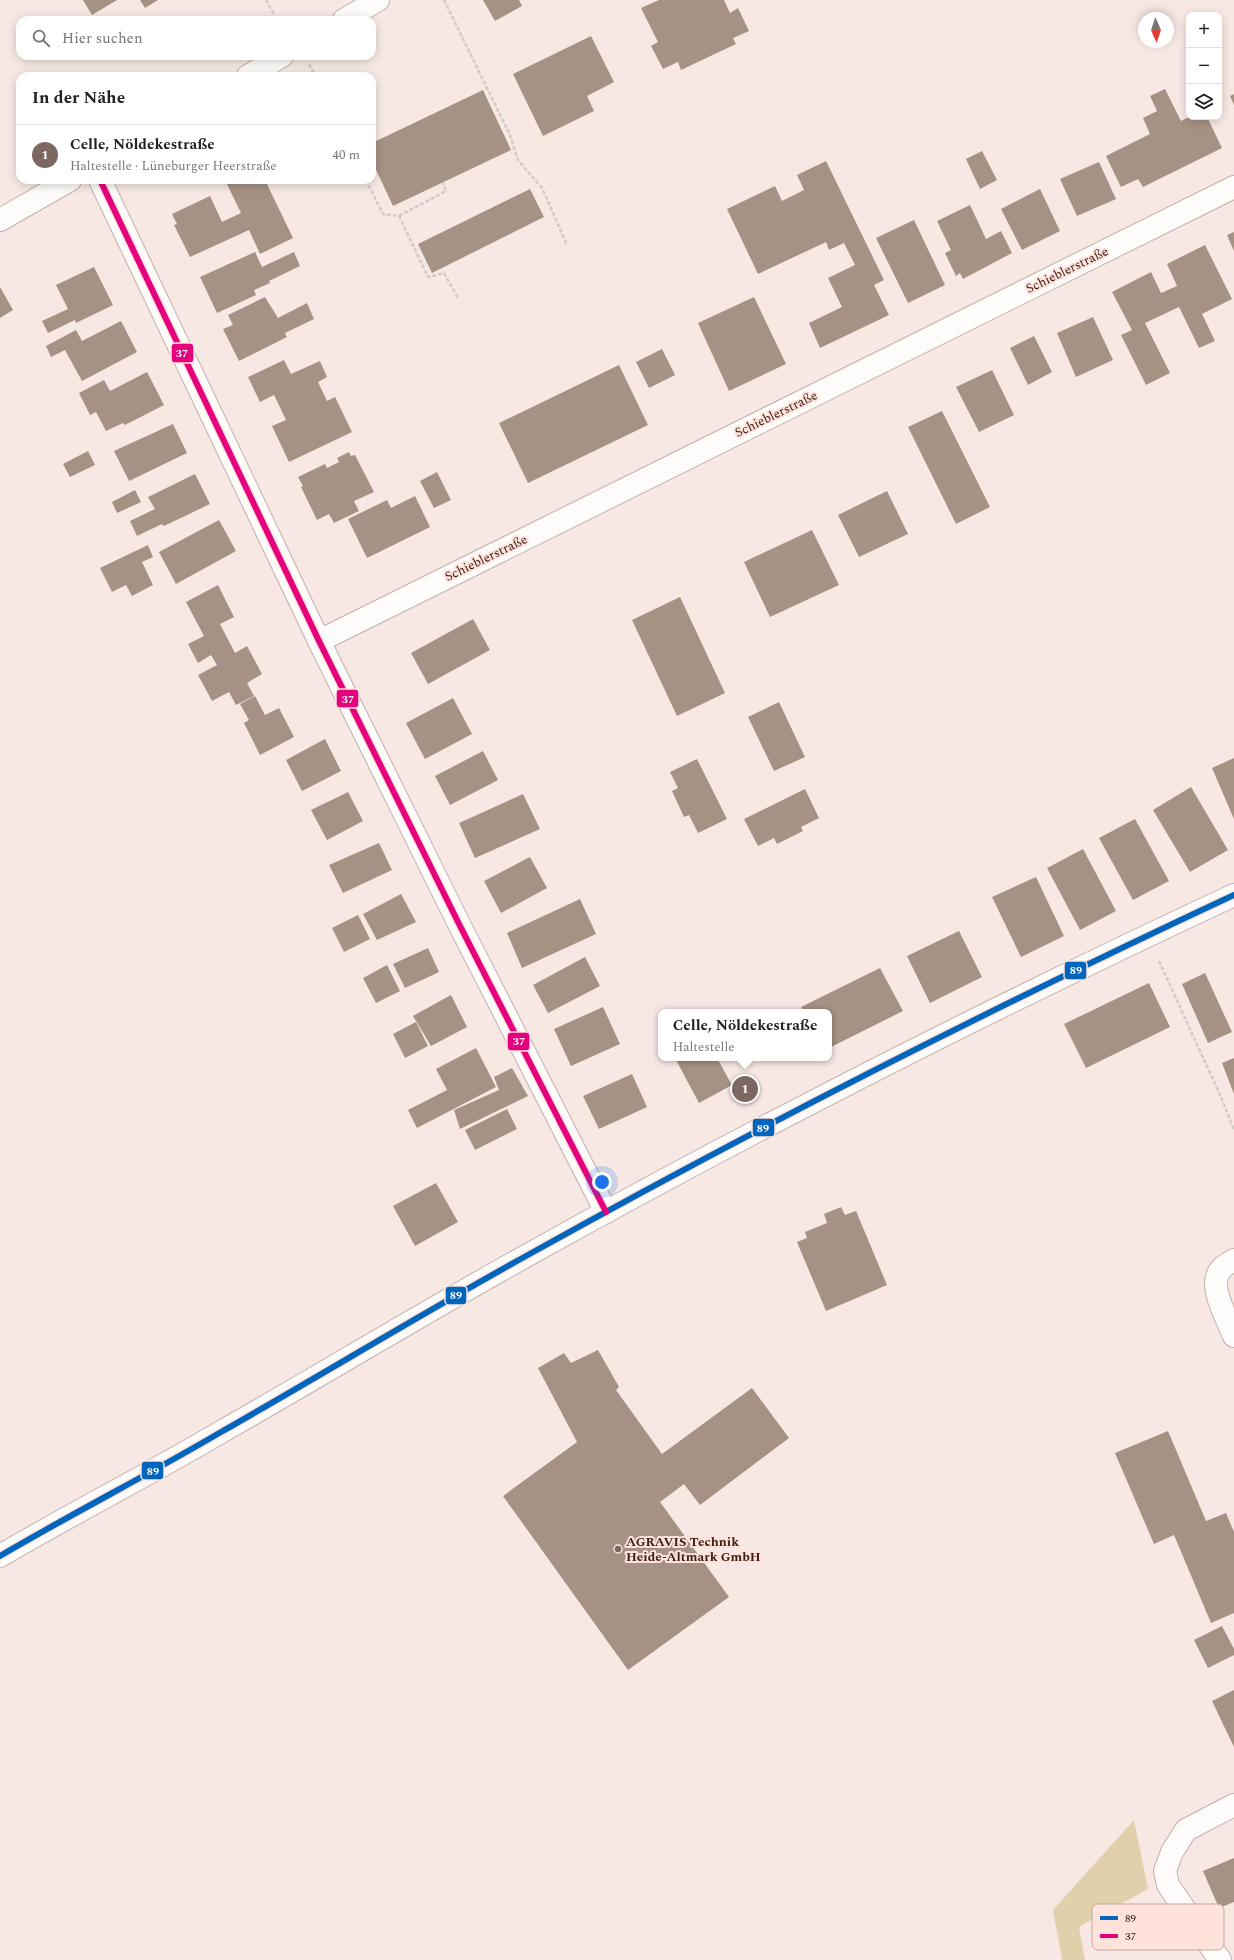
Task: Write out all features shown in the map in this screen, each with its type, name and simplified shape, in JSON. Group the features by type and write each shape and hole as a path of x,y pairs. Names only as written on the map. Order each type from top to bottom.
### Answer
{"street":[{"path":"351,16 378,0"},
{"path":"255,72 275,60"},
{"path":"0,220 63,184"},
{"path":"102,184 319,641 459,924 606,1212"},
{"name":"Schieblerstraße","path":"319,641 1234,187"},
{"path":"0,1556 218,1434 522,1258 606,1212 844,1085 1147,936 1234,895"},
{"path":"1234,1260 1222,1267 1217,1275 1216,1285 1217,1295 1234,1336"},
{"path":"1181,1904 1168,1885 1165,1871 1172,1852 1186,1830 1234,1805"},
{"path":"1213,1950 1220,1960"}],"path":[{"path":"266,0 275,16"},
{"path":"444,0 510,135 518,160 542,188 567,245"},
{"path":"309,63 313,72"},
{"path":"368,184 383,214 399,216 446,191 443,183"},
{"path":"399,216 428,277 444,273 458,298"},
{"path":"1147,936 1218,1090 1234,1130"}],"shaded area":[{"path":"1134,1820 1148,1889 1121,1904 1092,1904 1092,1920 1079,1927 1085,1960 1062,1960 1053,1910"}],"building":[{"path":"83,0 117,0 92,15"},
{"path":"140,0 158,0 145,8"},
{"path":"483,0 519,0 522,6 495,21"},
{"path":"659,0 724,0 730,13 738,8 749,31 733,38 736,44 681,70 678,62 663,69 651,46 658,42 641,8"},
{"path":"591,36 614,82 587,96 594,111 543,136 513,74"},
{"path":"1165,89 1181,121 1186,118 1186,120 1208,120 1222,148 1143,187 1138,179 1121,187 1106,156 1150,134 1143,118 1157,111 1150,96"},
{"path":"483,90 511,150 393,206 376,170 376,141"},
{"path":"1234,94 1234,105 1230,96"},
{"path":"982,151 997,180 980,189 966,159"},
{"path":"826,161 884,280 874,285 889,315 820,348 809,323 842,307 828,278 855,265 844,243 829,250 826,242 758,274 727,209 775,186 782,201 804,190 797,175"},
{"path":"1099,162 1116,199 1077,216 1060,179"},
{"path":"227,184 267,184 293,238 260,254 249,230 190,257 174,225 177,224 172,214 210,196 222,222 241,213"},
{"path":"530,189 544,217 432,273 418,244"},
{"path":"1040,189 1060,231 1022,250 1001,209"},
{"path":"970,205 986,239 1001,231 1012,253 963,279 960,273 956,276 945,253 951,250 937,221"},
{"path":"914,220 945,285 908,303 876,238"},
{"path":"1234,232 1234,251 1227,235"},
{"path":"1205,245 1232,299 1202,314 1215,341 1199,348 1179,307 1145,323 1170,373 1146,385 1121,335 1132,330 1112,292 1151,272 1161,293 1177,286 1167,264"},
{"path":"255,252 262,267 294,252 300,266 254,290 256,295 217,313 200,277"},
{"path":"94,267 113,305 76,323 75,320 48,333 42,321 68,309 56,285"},
{"path":"0,287 13,310 0,318"},
{"path":"265,297 278,318 307,303 314,319 285,333 287,337 239,361 223,329 233,325 228,315"},
{"path":"754,297 786,364 729,391 698,323"},
{"path":"1093,317 1113,360 1076,377 1057,333"},
{"path":"121,321 137,352 82,381 65,350 51,357 46,346 76,330 82,341"},
{"path":"1034,336 1052,372 1028,385 1010,348"},
{"path":"662,349 675,375 649,388 636,362"},
{"path":"284,360 291,374 320,361 327,377 318,382 327,401 335,397 352,432 289,462 272,426 286,420 277,401 274,395 260,402 248,377"},
{"path":"619,365 648,425 528,483 499,423"},
{"path":"992,370 1014,415 979,432 956,387"},
{"path":"147,372 164,405 125,425 123,423 106,431 96,412 90,415 79,393 104,380 110,391"},
{"path":"942,411 990,507 956,524 908,427"},
{"path":"173,424 187,453 129,481 114,451"},
{"path":"88,451 95,465 70,477 63,464"},
{"path":"349,452 351,456 355,455 374,492 354,501 359,511 334,523 329,514 317,520 301,487 303,486 298,477 325,464 327,468 339,462 337,458"},
{"path":"437,472 451,500 434,508 420,481"},
{"path":"195,474 210,504 164,526 162,524 137,536 130,521 155,509 148,497"},
{"path":"135,490 141,502 117,513 112,502"},
{"path":"887,491 908,534 859,557 838,515"},
{"path":"415,496 430,527 367,558 348,519 387,500 391,508"},
{"path":"219,520 236,551 176,584 159,552"},
{"path":"812,530 839,585 770,617 744,562"},
{"path":"148,545 153,557 142,562 153,585 132,596 126,585 112,592 100,568"},
{"path":"218,585 234,617 220,624 235,653 247,646 262,674 247,683 254,696 236,705 229,692 212,701 198,675 217,665 211,655 198,663 188,644 204,636 186,602"},
{"path":"680,597 725,693 677,716 632,620"},
{"path":"473,619 490,650 428,684 411,653"},
{"path":"255,696 265,715 279,708 294,737 260,755 244,723 249,720 240,704"},
{"path":"453,698 472,734 425,759 406,723"},
{"path":"779,702 805,757 774,771 748,717"},
{"path":"325,739 341,771 302,791 286,760"},
{"path":"483,751 498,780 450,805 435,776"},
{"path":"1234,758 1234,819 1212,768"},
{"path":"697,759 727,819 698,833 689,815 684,817 672,791 678,788 670,772"},
{"path":"1191,787 1228,850 1190,872 1153,810"},
{"path":"805,789 819,818 801,827 803,831 777,844 774,838 758,846 744,819"},
{"path":"348,792 363,821 327,840 311,810"},
{"path":"523,794 540,829 475,858 459,823"},
{"path":"1135,819 1169,881 1133,900 1099,838"},
{"path":"379,843 392,870 343,893 329,865"},
{"path":"1083,849 1116,911 1080,930 1047,868"},
{"path":"530,857 547,888 501,913 484,881"},
{"path":"1036,877 1064,936 1021,957 992,897"},
{"path":"401,894 416,922 377,940 363,914"},
{"path":"580,899 596,934 522,968 507,933"},
{"path":"358,915 370,939 344,952 332,928"},
{"path":"959,931 982,977 930,1003 907,956"},
{"path":"428,948 439,972 405,988 393,964"},
{"path":"585,957 600,986 548,1013 533,985"},
{"path":"387,965 400,991 376,1003 363,978"},
{"path":"880,968 903,1011 832,1046 832,1009 802,1009 801,1007"},
{"path":"1205,973 1232,1032 1208,1043 1182,984"},
{"path":"1149,983 1170,1027 1086,1068 1064,1024"},
{"path":"451,995 467,1027 431,1046 413,1016"},
{"path":"603,1007 620,1044 571,1066 554,1029"},
{"path":"416,1022 428,1046 405,1058 393,1034"},
{"path":"476,1048 496,1087 417,1128 408,1110 447,1090 436,1069"},
{"path":"1234,1058 1234,1094 1222,1063"},
{"path":"677,1061 719,1061 732,1085 699,1103"},
{"path":"512,1068 528,1096 460,1129 454,1110 499,1090 494,1077"},
{"path":"632,1074 647,1107 599,1129 583,1096"},
{"path":"507,1109 517,1129 475,1150 465,1130"},
{"path":"436,1183 458,1222 415,1246 393,1206"},
{"path":"841,1207 845,1215 856,1211 887,1285 826,1311 797,1242 807,1238 805,1232 827,1223 824,1214"},
{"name":"AGRAVIS Technik Heide-Altmark GmbH","path":"598,1350 619,1387 616,1390 662,1454 752,1388 789,1438 700,1505 684,1484 660,1502 729,1597 628,1670 503,1496 577,1442 538,1368 564,1353 571,1363"},
{"path":"1168,1431 1206,1521 1226,1513 1234,1532 1234,1613 1211,1623 1174,1535 1154,1544 1115,1453"},
{"path":"1222,1626 1234,1649 1234,1655 1208,1668 1194,1640"},
{"path":"1234,1690 1234,1747 1212,1701"},
{"path":"1234,1858 1234,1902 1224,1906 1224,1904 1217,1904 1203,1871"}],"transit line":[{"name":"37","path":"102,184 319,641 459,924 606,1212"},
{"name":"89","path":"0,1556 194,1448 411,1321 700,1161 965,1024 1234,895"}],"place":[{"name":"Celle, Nöldekestraße","path":"745,1089"},
{"name":"AGRAVIS Technik Heide-Altmark GmbH","path":"618,1549"}]}
